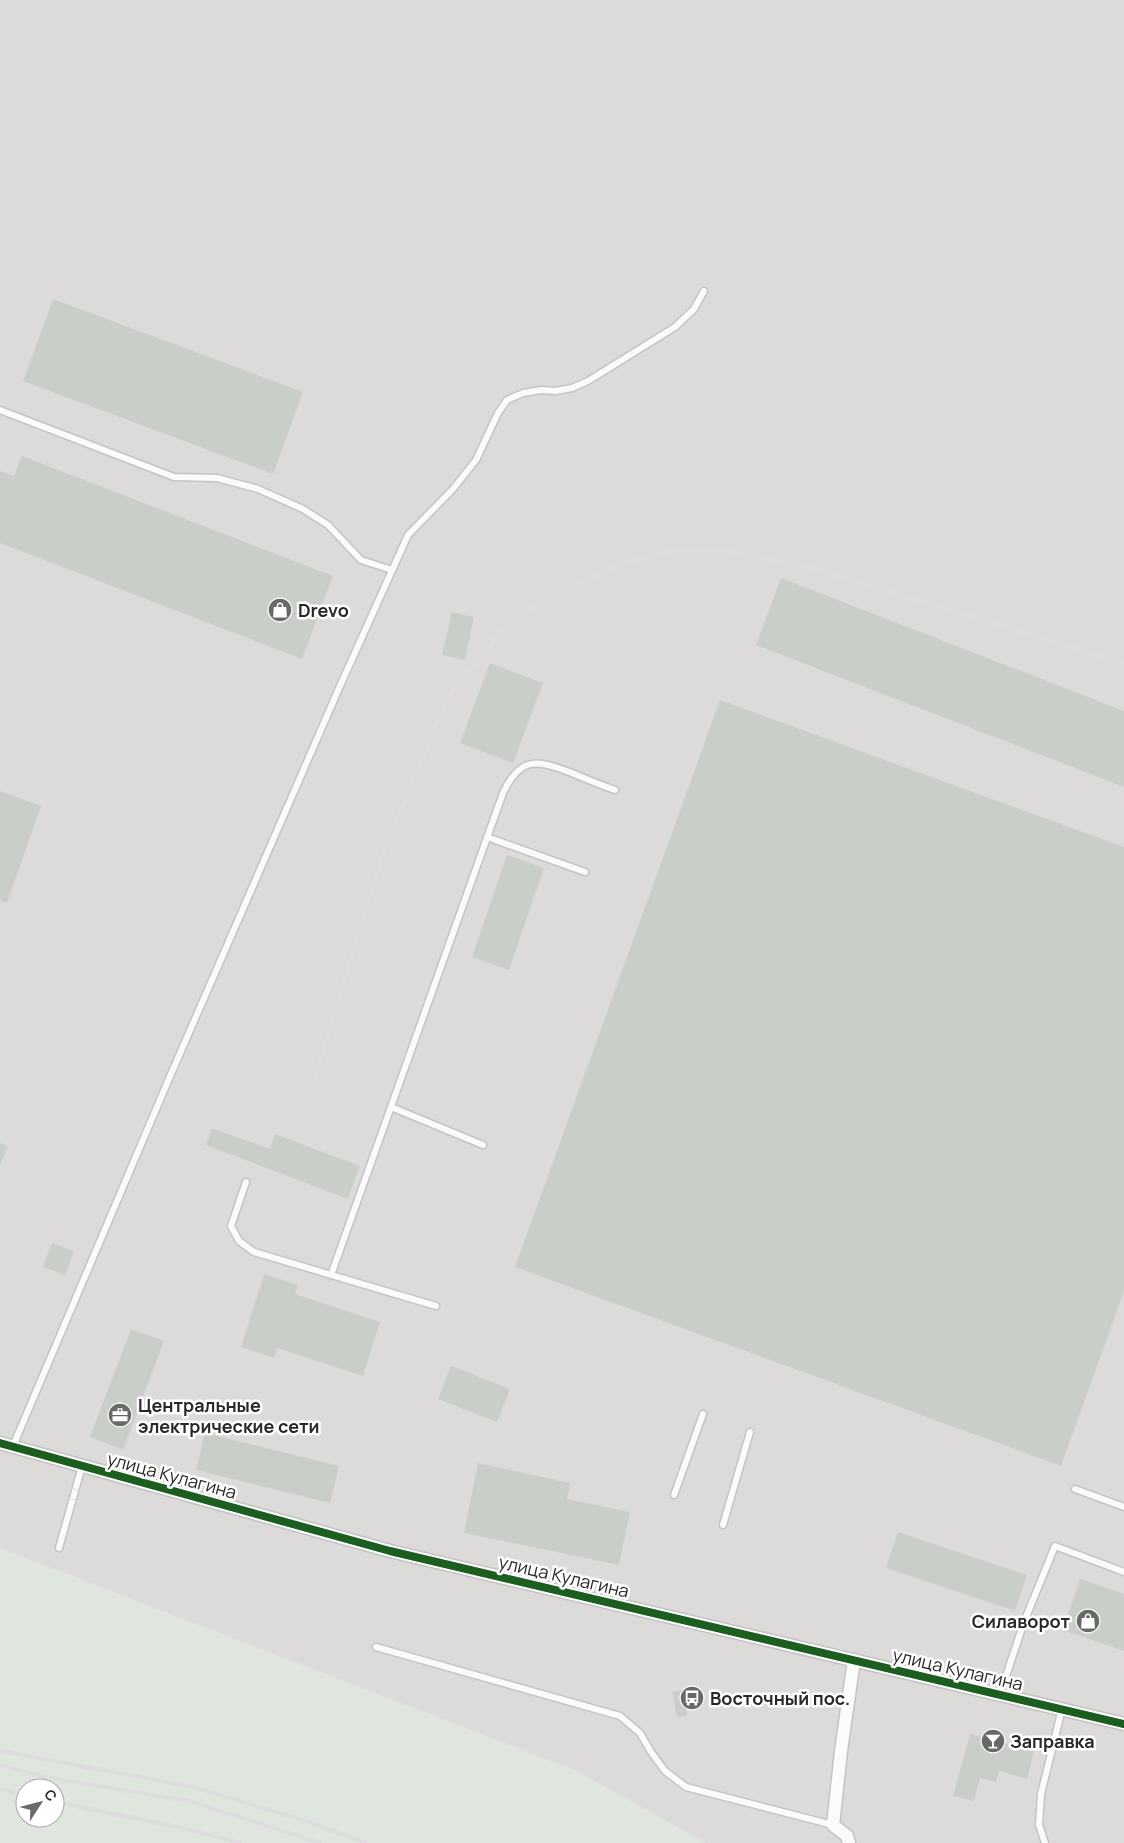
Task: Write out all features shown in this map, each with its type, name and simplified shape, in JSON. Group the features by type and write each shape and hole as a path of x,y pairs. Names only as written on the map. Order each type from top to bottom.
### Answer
{"street":[{"name":"улица Кулагина","path":"0,1443 390,1551 1124,1724"},
{"path":"849,1843 847,1836 833,1825 854,1660"}],"lane":[{"path":"13,1446 172,1072 408,535 453,490 476,460 498,413 507,400 523,392 556,391 572,388 588,381 675,327 694,309 704,290"},
{"path":"0,410 174,477 218,478 258,489 303,509 328,525 361,560 392,570"},
{"path":"331,1274 509,780 526,765 547,764 615,790"},
{"path":"487,837 585,872"},
{"path":"391,1107 483,1146"},
{"path":"246,1182 231,1226 239,1241 254,1252 436,1306"},
{"path":"674,1494 702,1414"},
{"path":"723,1525 750,1432"},
{"path":"59,1548 82,1466"},
{"path":"1075,1489 1124,1507"},
{"path":"1000,1694 1024,1622 1055,1546 1124,1572"},
{"path":"376,1647 620,1716 640,1733 665,1771 686,1787 833,1825"},
{"path":"1045,1843 1039,1825 1042,1790 1062,1709"}],"shaded area":[{"path":"0,0 1124,0 1124,1843 706,1843 577,1771 0,1548"}],"building":[{"path":"53,299 303,392 273,474 23,381"},
{"path":"22,456 333,576 302,659 0,543 0,471 14,476"},
{"path":"781,578 1124,711 1124,787 756,645"},
{"path":"452,612 474,617 465,660 442,655"},
{"path":"490,663 543,683 513,763 460,743"},
{"path":"720,700 1124,847 1124,1291 1061,1466 515,1267"},
{"path":"0,791 41,806 7,903 0,900"},
{"path":"507,855 544,868 509,970 472,957"},
{"path":"212,1128 270,1149 275,1134 360,1166 348,1199 206,1145"},
{"path":"0,1143 8,1146 0,1165"},
{"path":"52,1243 74,1251 65,1275 43,1267"},
{"path":"264,1274 298,1285 295,1294 380,1322 363,1376 277,1348 274,1358 241,1347"},
{"path":"131,1329 164,1341 123,1450 90,1437"},
{"path":"451,1366 510,1389 497,1422 438,1399"},
{"path":"205,1433 339,1466 330,1503 196,1470"},
{"path":"478,1463 570,1483 567,1499 630,1512 619,1565 464,1533"},
{"path":"898,1532 1027,1575 1015,1611 886,1568"},
{"path":"1080,1579 1124,1594 1124,1651 1063,1630"},
{"path":"682,1690 687,1715 677,1717 672,1692"},
{"path":"970,1734 1034,1751 1027,1779 999,1771 996,1782 980,1778 974,1801 953,1796"}],"tram line":[{"path":"0,1471 789,1663 805,1670 814,1679 820,1686 830,1707 832,1721 828,1748 814,1771 803,1781 790,1788 767,1794 753,1792 729,1780 712,1761 706,1749 685,1674 672,1657 643,1637"},
{"path":"0,1482 774,1668"}],"railway":[{"path":"312,1087 384,850 436,726 452,693 502,630 547,598 624,563 672,550 724,550 812,568 1124,663"},
{"path":"0,1751 194,1787 312,1823 365,1843"},
{"path":"0,1765 46,1777 193,1802 320,1843"},
{"path":"0,1789 15,1793"},
{"path":"65,1804 183,1828 240,1843"}],"cycle path":[{"path":"0,1443 390,1551 1124,1724"}],"place":[{"name":"Drevo","path":"280,610"},
{"name":"Центральные электрические сети","path":"120,1415"},
{"name":"Силаворот","path":"1088,1621"},
{"name":"Восточный пос.","path":"692,1698"},
{"name":"Заправка","path":"993,1741"}]}
